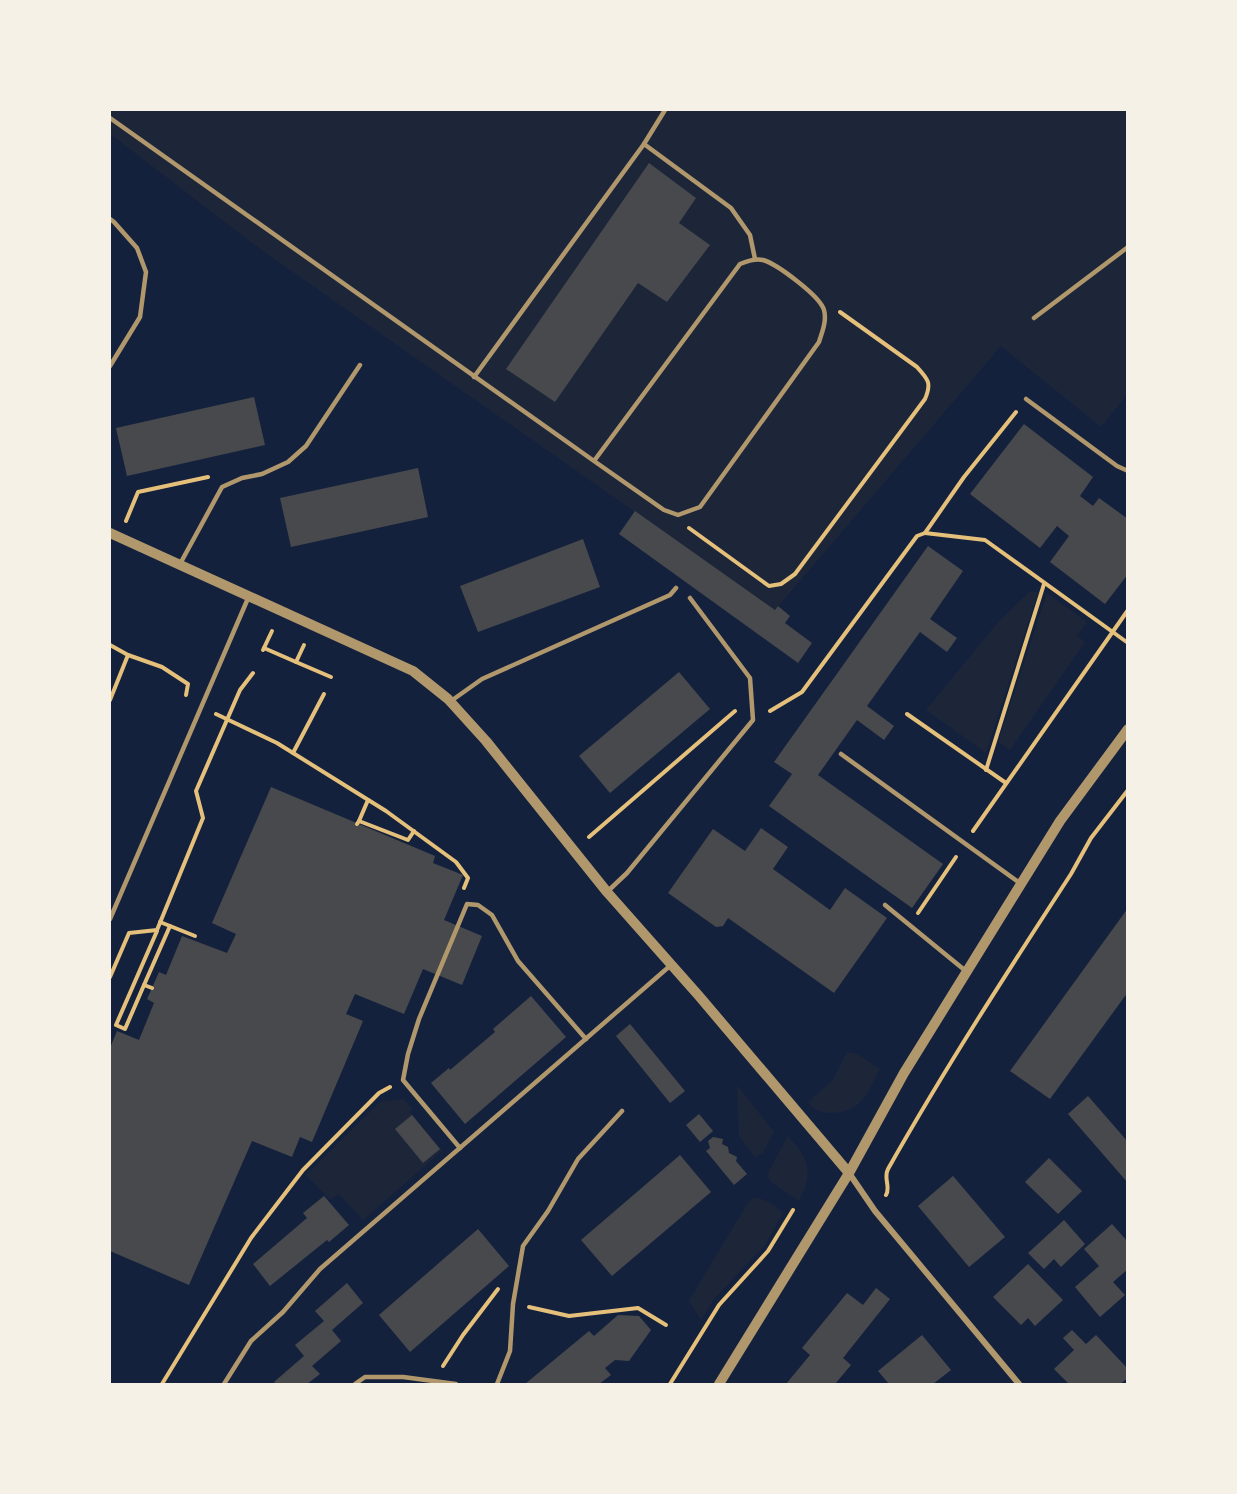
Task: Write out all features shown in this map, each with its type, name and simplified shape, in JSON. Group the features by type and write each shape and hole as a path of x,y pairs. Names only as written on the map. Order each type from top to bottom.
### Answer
{"street":[{"path":"110,533 413,671 451,701 486,741 607,892 849,1173 875,1211 1019,1384"},
{"path":"719,1384 849,1173 904,1073 1060,821 1128,729"}],"lane":[{"path":"474,377 644,144 665,110"},
{"path":"110,118 474,377 594,461 664,510 678,514 700,507 819,342 825,325 825,312 815,297 772,264 761,259 740,264 594,461"},
{"path":"644,144 731,208 750,235 755,260"},
{"path":"110,219 137,248 146,272 140,317 110,366"},
{"path":"1034,318 1128,247"},
{"path":"180,565 222,487 242,478 262,474 288,462 306,446 360,365"},
{"path":"1026,399 1117,466 1128,471"},
{"path":"451,701 482,679 670,595 676,588"},
{"path":"110,919 249,596"},
{"path":"607,892 627,873 753,720 750,678 690,598"},
{"path":"841,754 1021,885"},
{"path":"110,903 118,900"},
{"path":"460,1148 403,1080 419,1019 467,904 478,905 492,915 518,961 586,1039"},
{"path":"885,905 967,972"},
{"path":"224,1384 251,1341 283,1312 320,1269 671,965"},
{"path":"497,1384 510,1351 513,1304 523,1246 548,1211 578,1159 622,1111"},
{"path":"354,1384 365,1377 403,1377 456,1384"}],"path":[{"path":"664,510 769,586 781,584 795,574 925,399 930,389 927,378 917,367 827,303 815,297"},
{"path":"925,533 964,477 1026,399"},
{"path":"126,522 138,492 227,473 242,478"},
{"path":"753,720 802,692 917,536 925,533 985,540 1128,643"},
{"path":"986,770 1044,584"},
{"path":"910,924 1128,610"},
{"path":"272,631 264,649 331,677"},
{"path":"110,645 128,655 162,667 188,684 185,701"},
{"path":"296,662 304,645"},
{"path":"110,700 128,655"},
{"path":"170,926 125,1029 116,1025 203,818 196,791 240,690 253,673"},
{"path":"293,753 324,694"},
{"path":"588,837 752,696"},
{"path":"907,714 1006,783"},
{"path":"228,720 277,743 414,831 456,862 468,878 463,889"},
{"path":"886,1195 888,1191 886,1173 932,1091 1071,874 1091,838 1128,790"},
{"path":"368,800 358,822 408,840 414,831"},
{"path":"160,922 195,936"},
{"path":"110,977 129,933 157,930"},
{"path":"144,985 153,988"},
{"path":"162,1384 251,1238 303,1170 379,1093 403,1080"},
{"path":"670,1384 719,1305 768,1251 793,1210"},
{"path":"433,1382 463,1335 503,1283"},
{"path":"491,1299 569,1316 638,1308 666,1325"}],"shaded area":[{"path":"110,110 1127,110 1127,395 1101,427 1001,346 775,610 263,251 110,134"},
{"path":"1029,592 1038,592 986,753 926,710 999,621"},
{"path":"1047,593 1087,622 1077,636 1085,642 1010,750 998,742"},
{"path":"847,1052 857,1054 880,1069 866,1095 855,1106 841,1112 818,1111 808,1102 833,1080"},
{"path":"737,1085 774,1132 763,1153 755,1157 739,1136"},
{"path":"404,1099 412,1109 410,1112 442,1151 363,1220 339,1194 330,1200 306,1175 380,1102"},
{"path":"788,1136 801,1152 807,1166 807,1182 799,1201 771,1182 768,1177"},
{"path":"757,1198 772,1204 783,1214 765,1245 714,1299 701,1320 689,1301 747,1204 751,1199"}],"building":[{"path":"649,163 696,198 679,223 710,245 667,302 638,283 555,402 506,369"},
{"path":"254,397 265,445 127,476 116,428"},
{"path":"1024,424 1093,477 1080,496 1093,506 1099,498 1128,519 1128,574 1105,604 1050,562 1069,536 1057,526 1040,548 970,494"},
{"path":"418,468 428,517 291,547 280,498"},
{"path":"635,511 775,610 778,606 790,616 785,623 812,643 798,663 619,534"},
{"path":"583,539 600,587 478,632 460,586"},
{"path":"928,546 963,571 930,619 957,638 947,652 920,632 867,706 894,726 884,740 857,720 818,775 943,864 912,908 769,806 792,774 774,762"},
{"path":"679,672 710,709 610,793 579,756"},
{"path":"271,787 435,856 433,863 463,875 444,920 482,936 462,985 423,969 404,1014 355,994 346,1014 363,1021 312,1142 300,1137 292,1157 252,1141 189,1285 110,1251 110,1048 117,1031 139,1040 154,1003 147,999 159,972 166,975 182,936 227,953 236,934 212,923"},
{"path":"761,828 788,847 773,869 830,910 845,888 887,918 834,993 728,918 723,926 716,927 668,893 713,829 745,851"},
{"path":"1128,908 1128,992 1050,1099 1010,1071"},
{"path":"531,996 566,1037 465,1124 431,1083 495,1032 493,1029"},
{"path":"630,1024 685,1091 670,1103 616,1036"},
{"path":"1088,1096 1128,1142 1128,1183 1068,1114"},
{"path":"699,1114 713,1131 700,1142 686,1125"},
{"path":"412,1115 440,1149 423,1163 395,1129"},
{"path":"713,1137 723,1139 722,1144 728,1147 729,1153 737,1157 736,1161 747,1174 734,1185 706,1151 710,1148 708,1141"},
{"path":"680,1155 711,1192 612,1276 581,1240"},
{"path":"1049,1158 1082,1191 1058,1214 1025,1182"},
{"path":"953,1176 1005,1237 969,1267 918,1206"},
{"path":"324,1196 349,1225 270,1286 253,1264 307,1218 303,1213"},
{"path":"1064,1220 1085,1244 1061,1267 1054,1259 1044,1269 1028,1253"},
{"path":"1112,1224 1128,1242 1128,1269 1113,1282 1125,1295 1100,1317 1075,1287 1099,1266 1084,1249"},
{"path":"478,1229 509,1266 410,1352 379,1315"},
{"path":"1028,1264 1063,1300 1035,1326 1028,1318 1021,1325 993,1297"},
{"path":"347,1283 363,1303 332,1330 341,1341 312,1366 320,1374 307,1384 276,1384 274,1382 304,1356 295,1345 324,1321 315,1311"},
{"path":"876,1288 890,1299 843,1358 851,1365 835,1384 786,1384 810,1355 802,1348 847,1293 863,1305"},
{"path":"618,1315 639,1316 651,1330 629,1361 615,1360 605,1368 611,1375 599,1384 525,1384 589,1331 594,1336"},
{"path":"1072,1330 1086,1344 1096,1335 1128,1369 1128,1378 1120,1384 1069,1384 1054,1369 1074,1350 1063,1338"},
{"path":"922,1335 951,1370 933,1384 889,1384 878,1371"}]}
